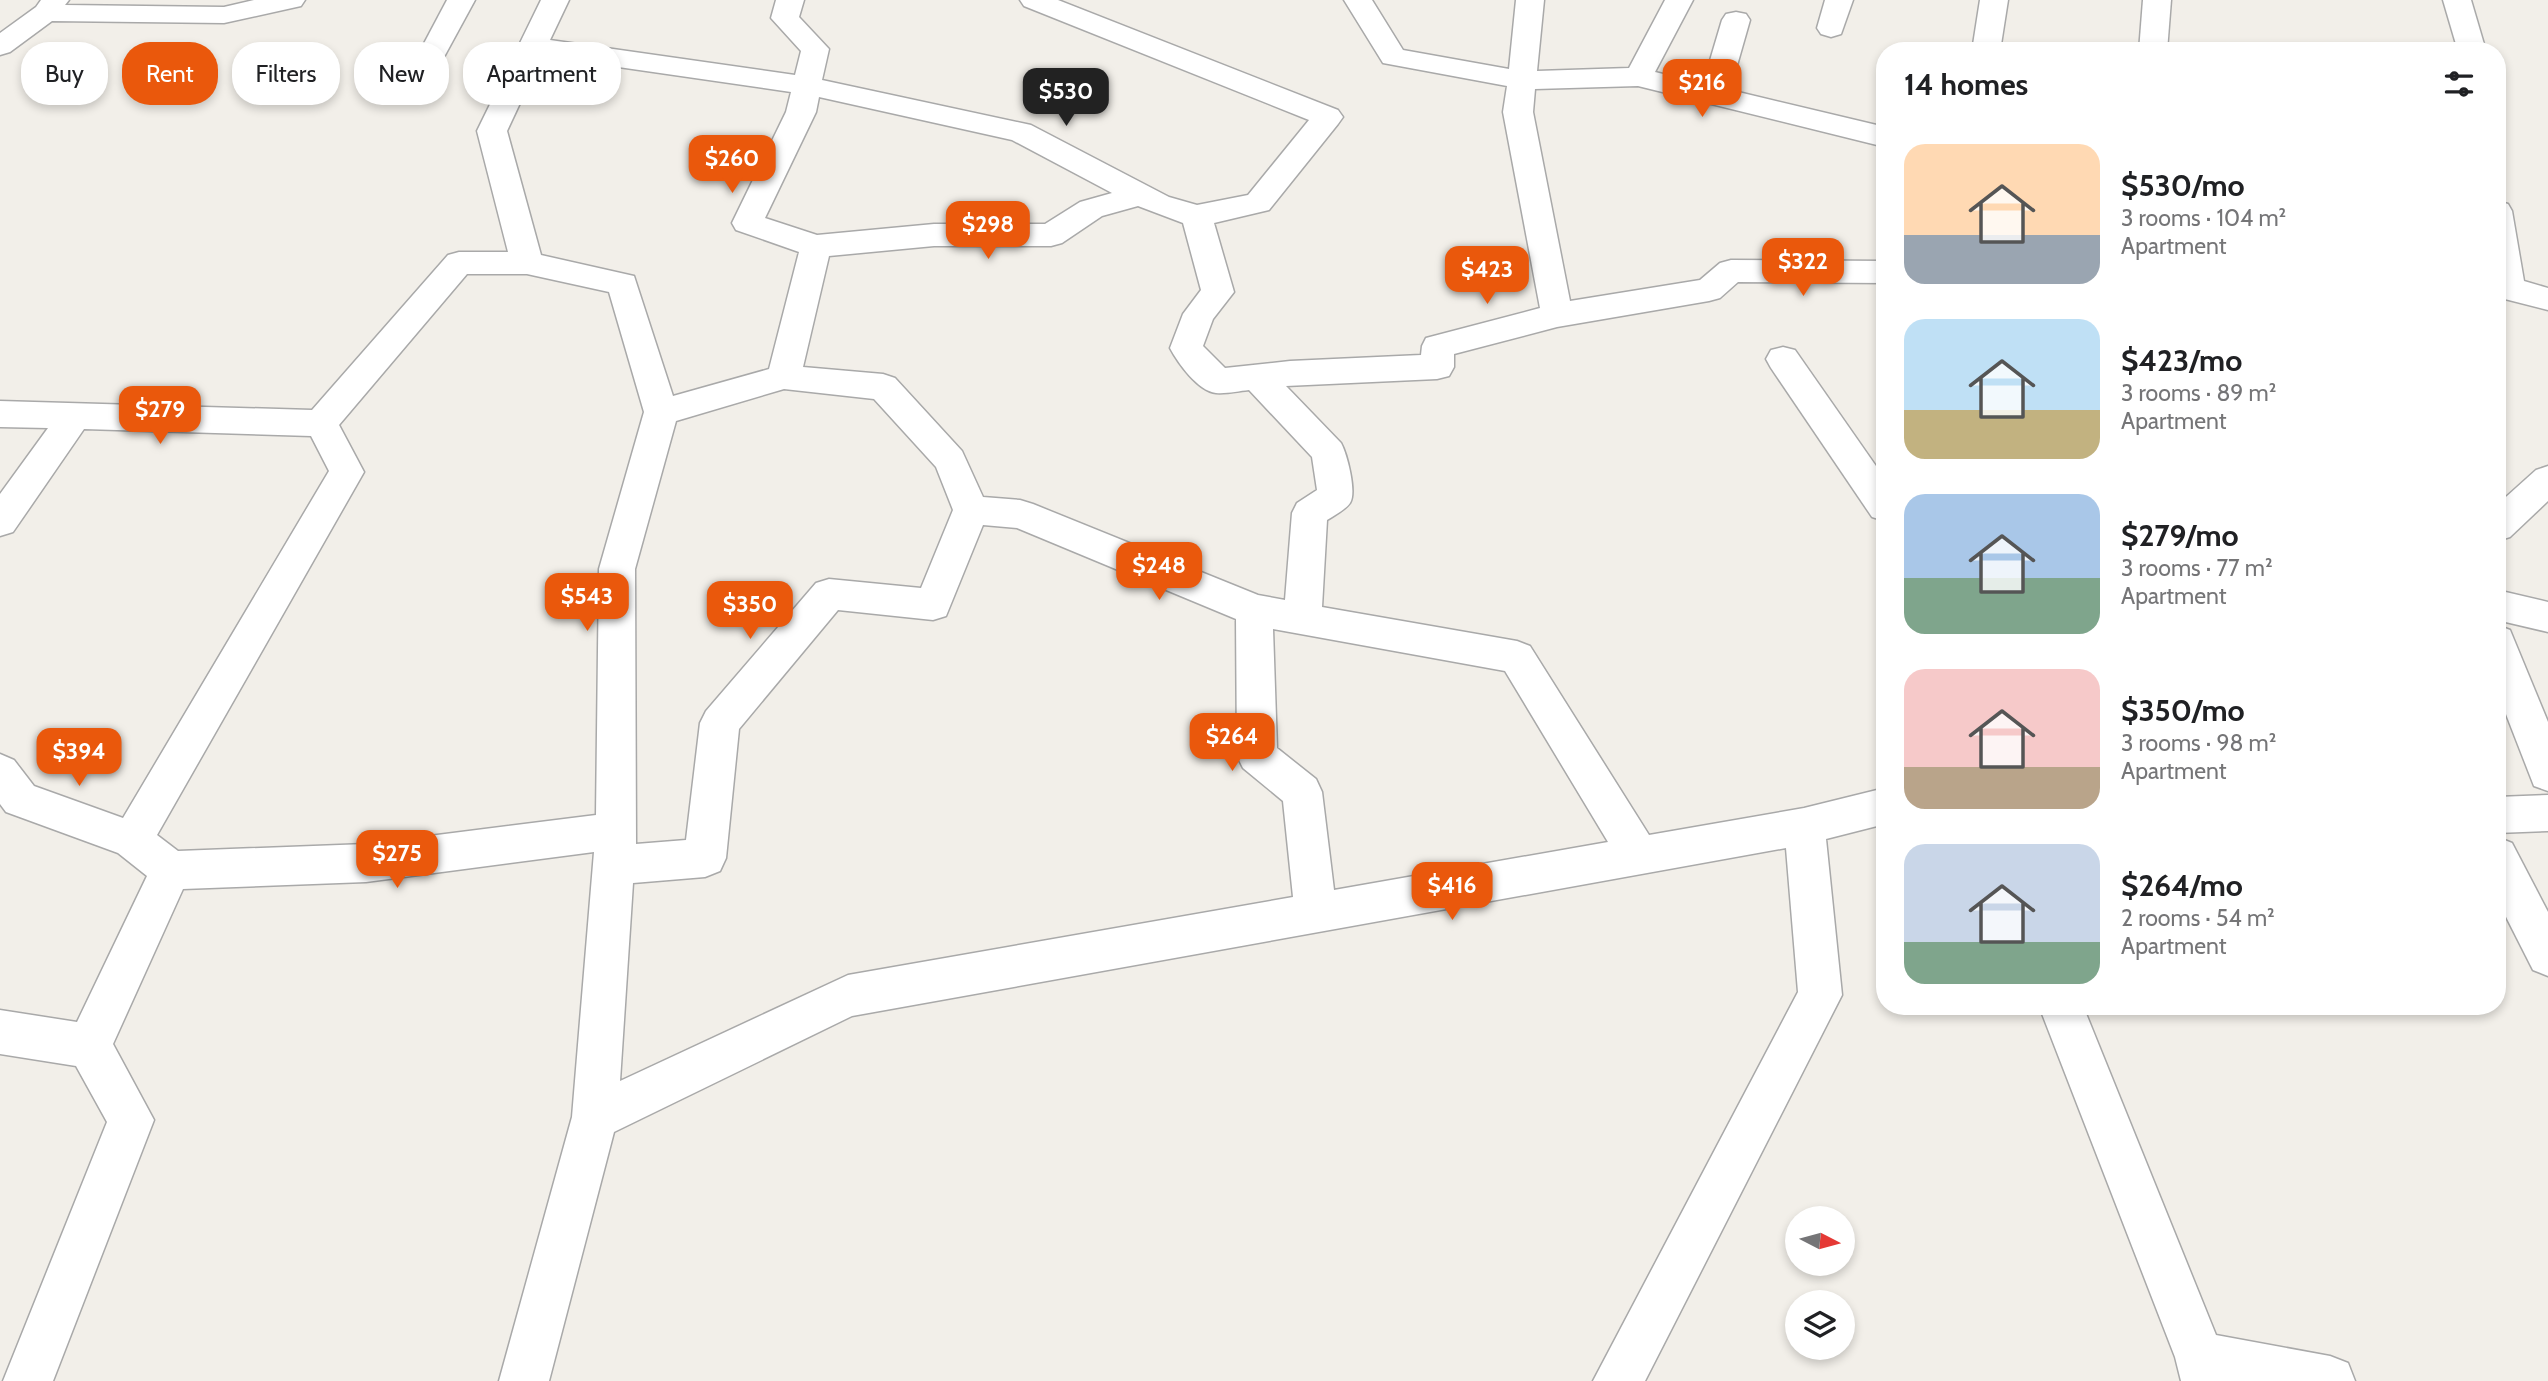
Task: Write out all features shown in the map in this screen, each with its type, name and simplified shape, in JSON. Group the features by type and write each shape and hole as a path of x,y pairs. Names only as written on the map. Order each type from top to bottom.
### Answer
{"street":[{"path":"0,46 51,7 223,15 291,0"},
{"path":"439,42 461,0"},
{"path":"534,42 555,0"},
{"path":"790,0 785,18 815,49 802,112 747,223 816,246 934,235 1051,234 1091,209 1141,195"},
{"path":"621,59 807,86 1021,132 1158,204 1197,216 1258,204 1328,117 1034,0"},
{"path":"1358,0 1393,57 1522,80 1638,77 1876,135"},
{"path":"1530,0 1518,112 1557,315"},
{"path":"1638,77 1679,0"},
{"path":"1831,28 1839,0"},
{"path":"1987,42 1994,0"},
{"path":"2154,42 2157,0"},
{"path":"2457,0 2469,42"},
{"path":"1714,96 1736,20"},
{"path":"504,105 492,131 527,263"},
{"path":"1197,216 1218,292 1199,314 1186,348 1217,381 1290,373 1437,368 1438,346 1557,315 1709,290 1731,271 1876,272"},
{"path":"784,377 816,246"},
{"path":"321,423 459,263 527,263 623,284 661,412 617,569 615,848 595,1118 524,1381"},
{"path":"2506,289 2548,299"},
{"path":"1783,359 1876,494"},
{"path":"0,772 20,799 132,840 171,870 366,863 615,848 705,858 720,723 829,594 933,606 971,510 950,460 883,387 784,377 661,412"},
{"path":"1257,377 1329,452 1336,496 1310,513 1302,619"},
{"path":"0,414 321,423"},
{"path":"0,522 75,416"},
{"path":"132,840 347,472 321,423"},
{"path":"2506,519 2548,480"},
{"path":"971,510 1020,514 1254,610 1517,657 1639,856"},
{"path":"2506,607 2548,617"},
{"path":"1254,610 1257,756 1302,792 1316,913"},
{"path":"2506,664 2548,773"},
{"path":"595,1118 848,996 1804,827 1876,808"},
{"path":"2506,815 2548,813"},
{"path":"1618,1381 1820,995 1804,827"},
{"path":"89,1046 171,870"},
{"path":"2506,874 2548,956"},
{"path":"2065,1015 2203,1369 2330,1381"},
{"path":"0,1032 89,1046"},
{"path":"28,1381 131,1120 89,1046"}]}
